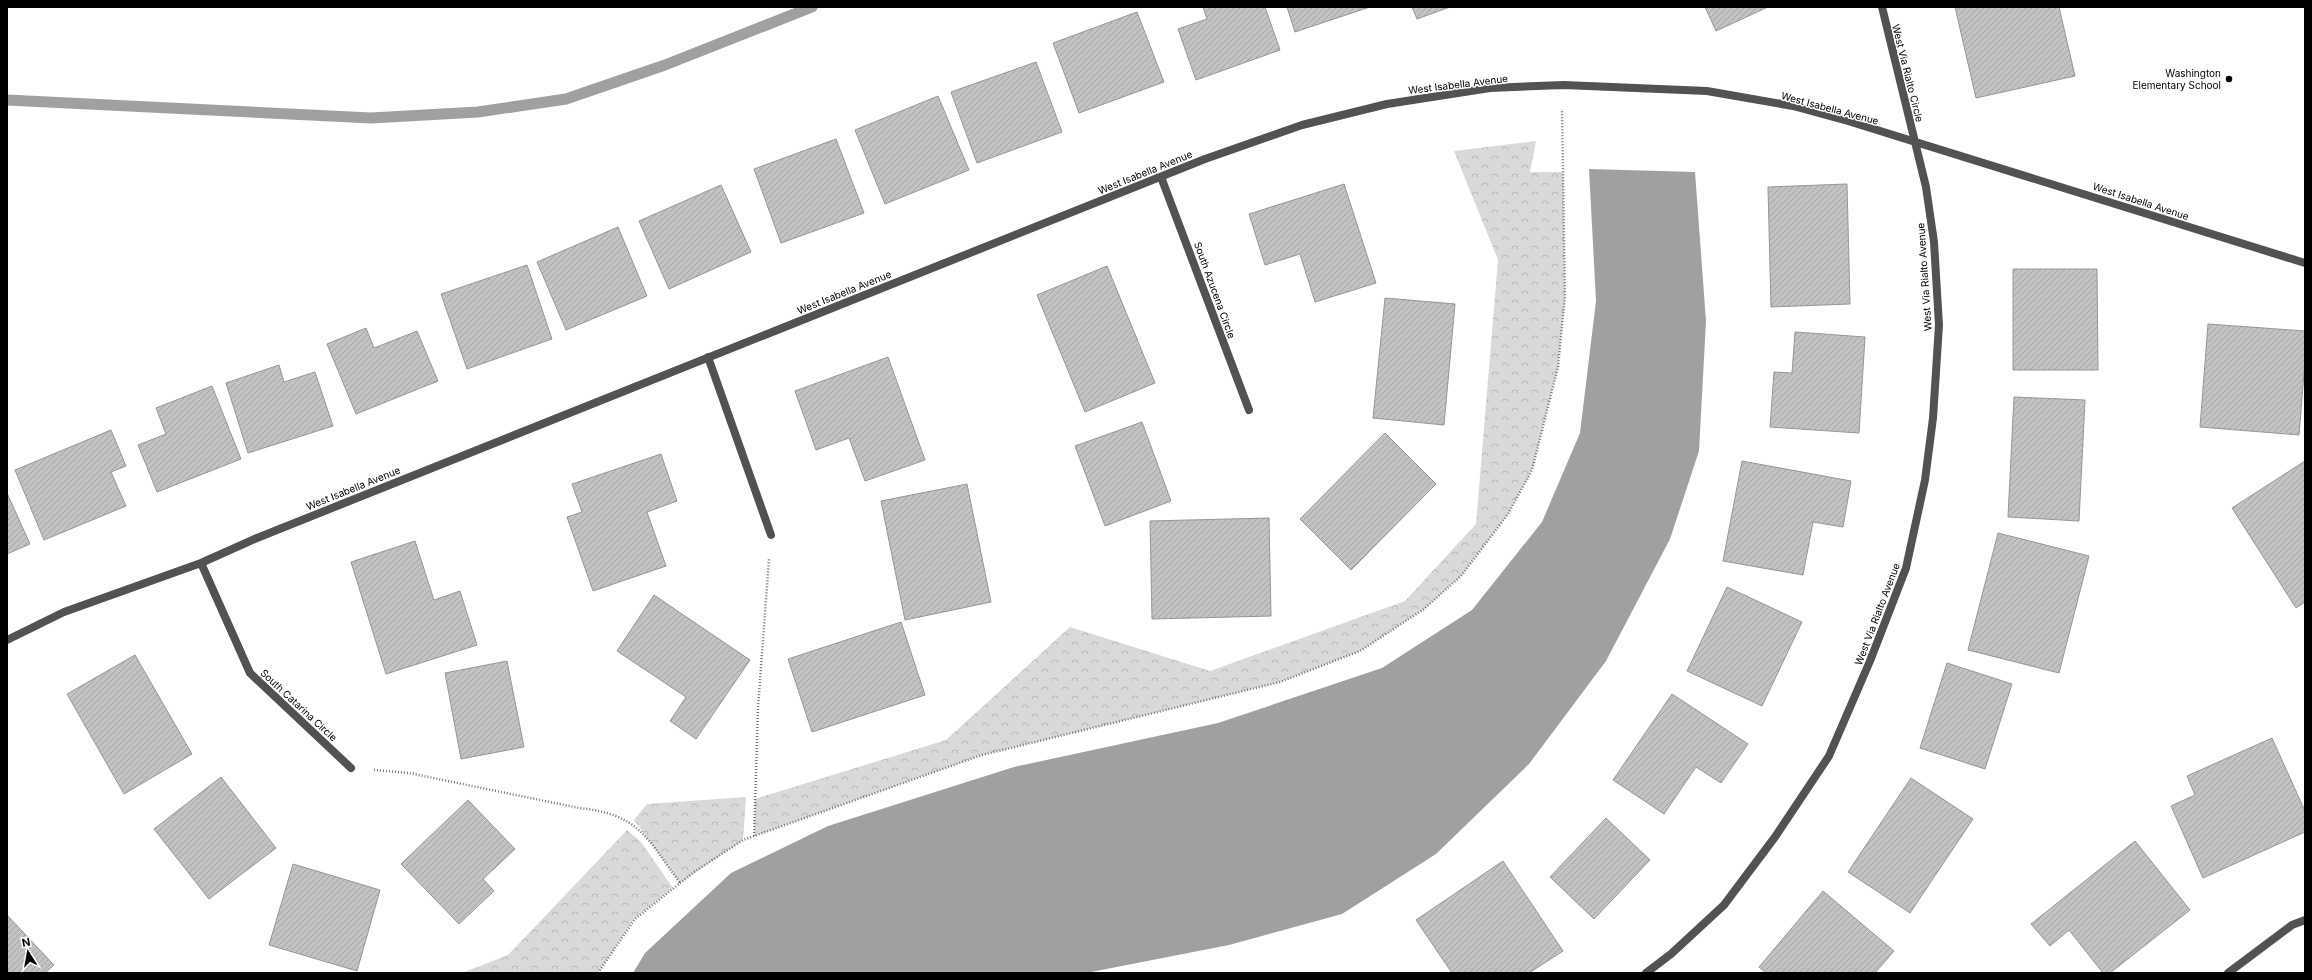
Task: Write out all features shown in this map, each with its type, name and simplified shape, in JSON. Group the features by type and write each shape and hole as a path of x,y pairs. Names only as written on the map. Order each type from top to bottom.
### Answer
{"street":[{"name":"West Via Rialto Circle","path":"1882,7 1915,143"},
{"name":"West Isabella Avenue","path":"7,640 64,612 201,563 257,538 1211,157 1302,125 1387,104 1490,88 1564,85 1707,91 1792,106 1852,122 1915,143 2024,174 2305,263"},
{"name":"West Via Rialto Avenue","path":"1646,973 1671,954 1724,905 1775,837 1829,756 1870,661 1906,568 1925,480 1933,418 1939,325 1934,242 1926,187 1915,143"},
{"name":"South Azucena Circle","path":"1161,177 1249,410"},
{"path":"708,357 771,535"},
{"name":"South Catarina Circle","path":"201,563 250,673 351,768"},
{"path":"2228,973 2292,925 2305,920"}],"path":[{"path":"598,973 634,919 680,883 743,840 982,755 1280,682 1360,651 1424,609 1461,576 1508,514 1532,470 1558,367 1565,298 1561,128 1564,85"},
{"path":"754,836 758,708 771,535"},
{"path":"351,768 409,773 578,808 602,810 623,818 642,831 680,883"}],"green space":[{"path":"1536,141 1530,172 1563,172 1565,297 1558,367 1532,470 1508,514 1461,576 1424,609 1360,651 1280,682 982,755 754,836 755,799 946,740 1070,627 1210,671 1405,601 1476,524 1498,260 1454,151"},
{"path":"746,797 743,840 680,883 634,820 647,804"},
{"path":"627,830 641,842 673,888 634,919 598,973 462,973 508,955"}],"shaded area":[{"path":"1589,169 1695,172 1706,321 1699,451 1670,539 1606,661 1529,764 1436,854 1342,914 1229,945 1086,973 633,973 645,953 731,873 828,826 1014,767 1218,723 1382,668 1472,610 1542,522 1580,433 1596,301"}],"building":[{"path":"1203,7 1265,7 1280,50 1196,80 1178,29 1207,19"},
{"path":"1287,7 1370,7 1295,32"},
{"path":"1412,7 1450,7 1417,19"},
{"path":"1705,7 1768,7 1716,31"},
{"path":"1955,7 2059,7 2075,76 1976,98"},
{"path":"1137,12 1164,82 1079,113 1053,43"},
{"path":"1036,62 1062,132 977,163 951,92"},
{"path":"938,96 969,170 885,204 855,130"},
{"path":"836,139 864,213 781,243 754,169"},
{"path":"1344,184 1376,283 1315,302 1300,254 1265,265 1249,214"},
{"path":"1847,184 1850,304 1771,307 1768,187"},
{"path":"721,185 751,252 669,289 639,221"},
{"path":"618,227 647,296 566,330 537,262"},
{"path":"527,265 552,339 467,369 441,294"},
{"path":"1107,266 1155,383 1085,412 1037,295"},
{"path":"2013,269 2097,269 2098,370 2013,370"},
{"path":"1385,298 1455,304 1444,425 1373,418"},
{"path":"2208,324 2305,331 2305,361 2299,435 2200,427"},
{"path":"366,328 374,348 417,331 438,381 356,414 327,344"},
{"path":"1795,332 1865,337 1859,433 1770,427 1774,372 1792,373"},
{"path":"888,357 925,460 865,481 849,438 816,450 795,391"},
{"path":"279,365 284,382 315,372 333,426 248,453 226,383"},
{"path":"212,386 241,459 157,492 138,445 166,434 156,408"},
{"path":"2014,397 2085,400 2079,521 2008,517"},
{"path":"1142,422 1171,501 1105,526 1075,446"},
{"path":"111,430 126,466 111,472 126,506 44,540 15,470"},
{"path":"1385,433 1436,484 1351,570 1300,519"},
{"path":"661,454 677,501 647,512 666,566 593,591 567,517 582,512 572,484"},
{"path":"1742,461 1851,481 1843,527 1813,522 1803,575 1723,561"},
{"path":"2305,461 2305,602 2296,608 2232,508"},
{"path":"967,484 991,602 905,620 881,501"},
{"path":"7,493 30,544 7,554"},
{"path":"1269,518 1271,616 1152,619 1150,521"},
{"path":"1998,533 2089,556 2059,673 1968,650"},
{"path":"415,541 434,600 460,591 477,645 386,674 351,562"},
{"path":"1727,587 1802,622 1762,706 1687,671"},
{"path":"654,595 750,660 696,739 670,721 686,697 617,651"},
{"path":"901,622 925,695 812,732 788,659"},
{"path":"135,655 192,754 124,794 67,694"},
{"path":"507,661 524,747 461,759 445,673"},
{"path":"1947,663 2012,684 1985,769 1920,748"},
{"path":"1672,694 1748,744 1721,783 1696,767 1664,814 1613,780"},
{"path":"2272,738 2305,811 2305,832 2203,878 2171,806 2195,795 2187,776"},
{"path":"221,777 276,848 209,899 154,829"},
{"path":"1911,778 1973,819 1910,913 1848,872"},
{"path":"468,800 515,849 483,879 494,891 459,924 401,864"},
{"path":"1606,818 1650,860 1594,919 1550,877"},
{"path":"2135,841 2190,910 2110,973 2103,973 2069,930 2050,946 2031,924"},
{"path":"1503,861 1563,951 1529,973 1452,973 1416,920"},
{"path":"293,864 380,890 357,971 269,945"},
{"path":"1823,891 1894,951 1875,973 1766,973 1759,967"},
{"path":"7,915 54,965 45,973 7,973"}],"waterway":[{"path":"7,100 371,118 478,112 566,99 665,65 812,7"}],"place":[{"name":"Washington Elementary School","path":"2229,79"}]}
